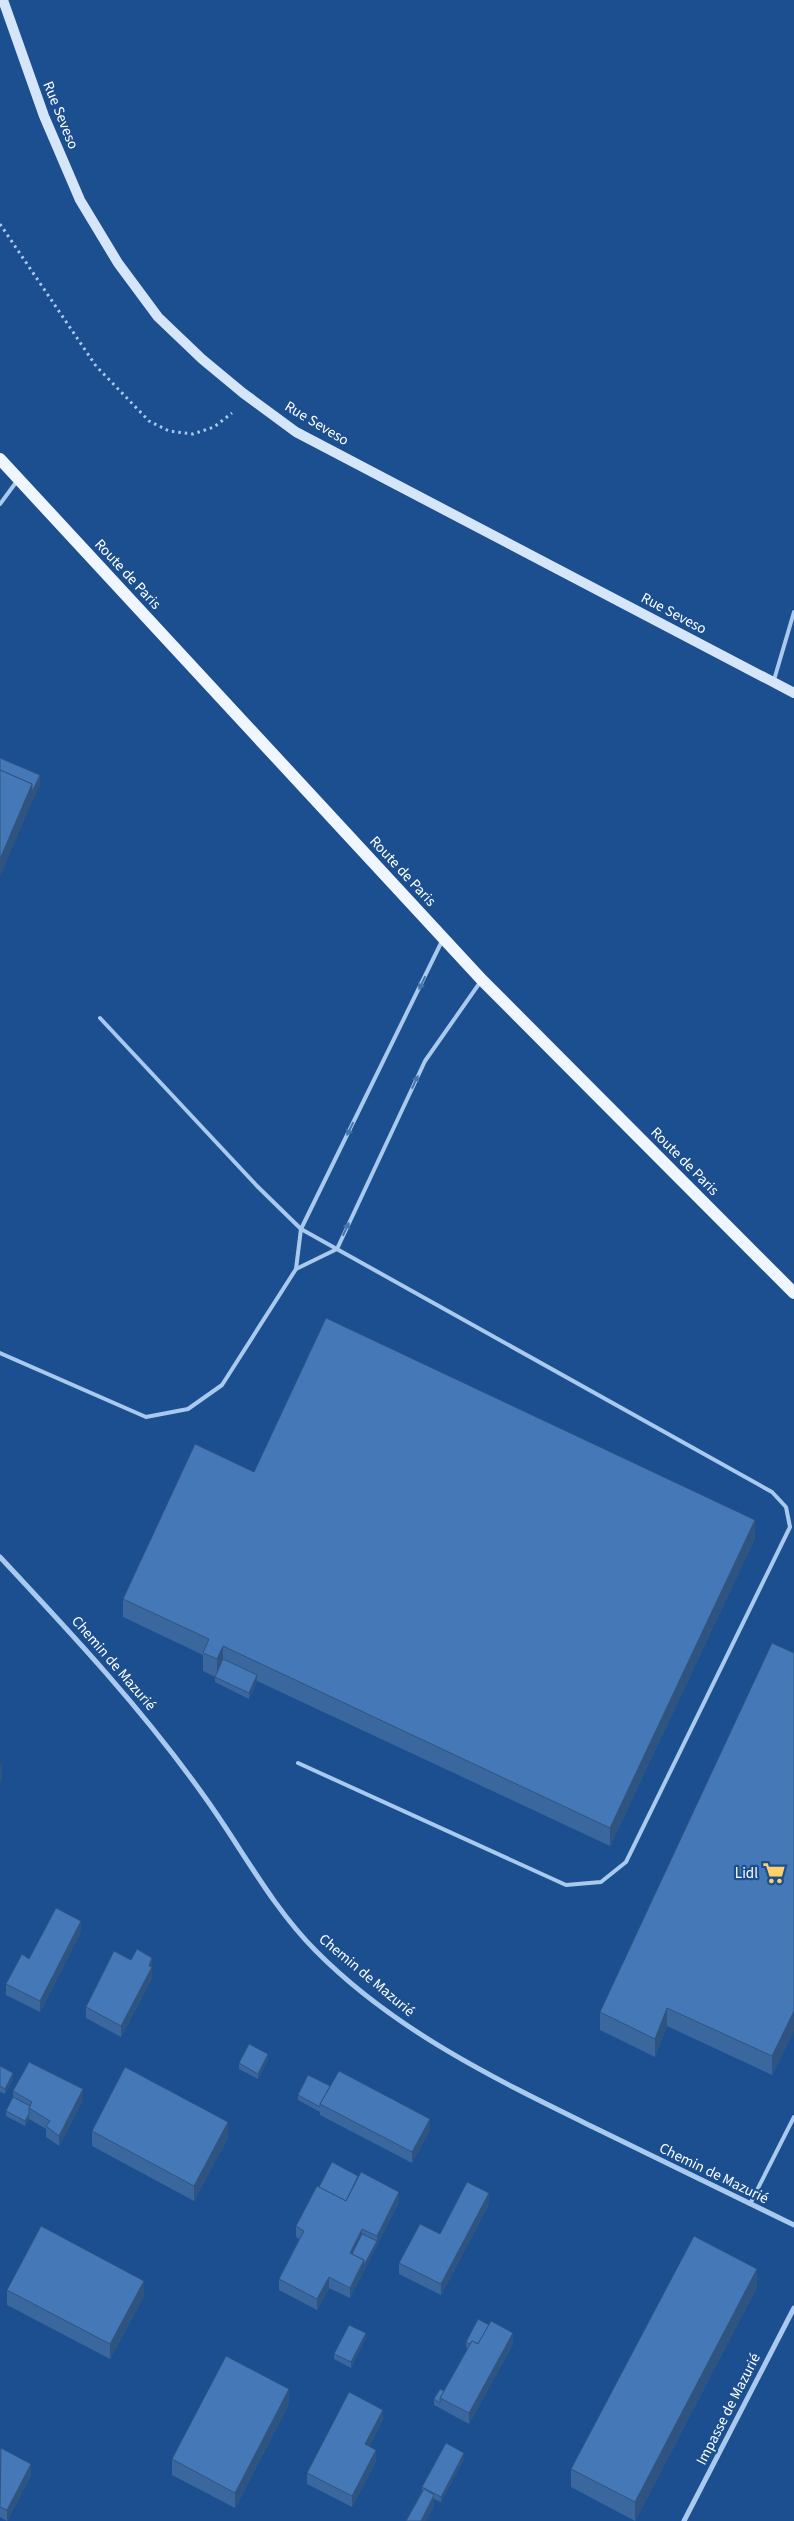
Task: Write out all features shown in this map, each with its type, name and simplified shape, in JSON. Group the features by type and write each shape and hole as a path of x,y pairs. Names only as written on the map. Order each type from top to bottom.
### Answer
{"main road":[{"name":"Route de Paris","path":"0,460 482,980 794,1293"}],"street":[{"name":"Rue Seveso","path":"3,0 44,116 80,200 118,263 158,316 202,359 243,393 296,432 794,693"},
{"name":"Chemin de Mazurié","path":"0,1557 91,1654 152,1726 205,1797 281,1908 310,1944 367,1995 422,2037 508,2086 794,2226"},
{"name":"Impasse de Mazurié","path":"684,2521 794,2308"}],"lane":[{"path":"0,504 19,480"},
{"path":"773,682 794,612"},
{"path":"0,1354 146,1418 188,1409 222,1385 296,1269 301,1229 443,939"},
{"path":"296,1269 337,1249 425,1061 482,980"},
{"path":"100,1018 257,1186 301,1229 772,1492 786,1507 790,1527 626,1862 601,1882 566,1885 298,1763"},
{"path":"750,2204 794,2117"}],"path":[{"path":"0,224 96,366 149,421 169,431 193,434 214,428 232,413 243,393"}],"building":[{"path":"0,758 40,775 32,792 32,784 0,770"},
{"path":"0,770 32,784 0,859"},
{"path":"326,1318 755,1520 610,1828 223,1646 217,1659 203,1653 209,1639 123,1599 195,1444 254,1472"},
{"path":"772,1643 794,1653 794,2011 772,2056 667,2008 655,2039 600,2012"},
{"path":"223,1659 257,1675 249,1693 215,1677"},
{"path":"56,1908 81,1921 40,2001 6,1984 22,1954 29,1959"},
{"path":"137,1949 152,1958 149,1966 152,1967 121,2026 86,2007 114,1951 131,1960"},
{"path":"249,2044 268,2054 258,2074 239,2063"},
{"path":"29,2062 83,2089 59,2136 46,2126 50,2121 29,2108 32,2102 13,2091"},
{"path":"0,2066 13,2073 5,2089 0,2086"},
{"path":"125,2067 228,2122 194,2186 92,2131"},
{"path":"339,2071 430,2119 412,2152 320,2104"},
{"path":"308,2075 330,2086 320,2107 298,2095"},
{"path":"13,2097 30,2106 29,2114 25,2121 6,2111"},
{"path":"332,2162 358,2176 346,2201 319,2187"},
{"path":"361,2172 399,2192 377,2236 362,2229 350,2253 364,2260 350,2288 329,2277 317,2299 279,2279 304,2231 296,2226 317,2186 346,2201"},
{"path":"467,2182 489,2193 441,2284 399,2263 420,2224 440,2234"},
{"path":"41,2226 144,2281 110,2344 7,2290"},
{"path":"362,2234 377,2241 364,2265 364,2260 352,2254"},
{"path":"694,2236 757,2269 635,2502 571,2469"},
{"path":"478,2319 489,2325 478,2344 472,2341 470,2344 466,2342"},
{"path":"491,2321 513,2333 469,2413 440,2398 472,2341 478,2344"},
{"path":"349,2325 366,2333 351,2362 334,2354"},
{"path":"226,2356 289,2389 235,2493 172,2459"},
{"path":"440,2389 444,2391 440,2398 440,2403 434,2399"},
{"path":"349,2392 383,2410 365,2444 376,2450 352,2496 307,2473"},
{"path":"446,2443 464,2453 441,2497 422,2487"},
{"path":"1,2448 31,2464 7,2510 0,2507"},
{"path":"424,2489 434,2495 421,2521 406,2521"}],"place":[{"name":"Lidl","path":"774,1873"}]}
